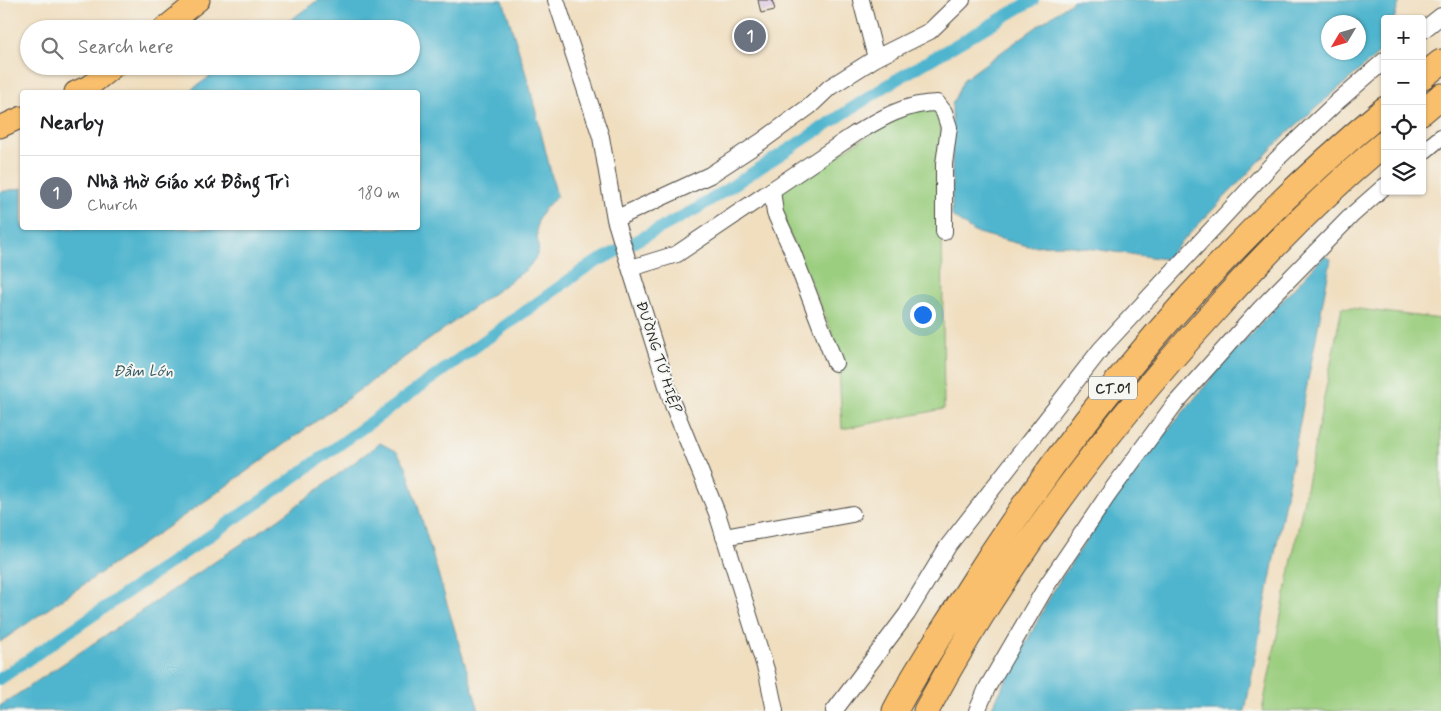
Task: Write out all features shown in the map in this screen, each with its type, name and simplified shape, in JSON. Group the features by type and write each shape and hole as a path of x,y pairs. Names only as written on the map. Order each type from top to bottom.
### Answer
{"highway":[{"path":"1426,74 1441,62"},
{"path":"1426,109 1441,96"},
{"name":"CT.01","path":"895,711 980,570 1050,468 1094,411 1161,330 1214,272 1282,202 1381,113"},
{"name":"CT.01","path":"926,711 977,623 1026,548 1113,429 1167,363 1283,238 1381,147"}],"main road":[{"path":"173,20 199,0"},
{"path":"80,90 91,85 104,75"},
{"path":"0,127 20,118"}],"street":[{"name":"ĐƯỜNG TỨ HIỆP","path":"556,0 601,138 616,223 673,405 718,514 767,672 775,711"},
{"path":"861,0 876,58"},
{"path":"616,223 710,175 762,141 810,106 830,87 876,58 930,30 962,0"},
{"path":"1426,28 1441,16"},
{"path":"834,711 907,614 948,546 1101,349 1277,158 1381,63"},
{"path":"628,261 677,254 879,119 921,103 937,103 944,112 949,127 944,164 944,232"},
{"path":"1425,150 1441,136"},
{"path":"772,190 775,213 791,248 835,363"},
{"path":"977,711 987,688 1047,585 1108,495 1174,405 1260,309 1352,215 1381,190"},
{"path":"724,537 852,514"}],"green space":[{"path":"935,107 941,125 944,409 842,429 838,347 782,216 778,190 913,109"},
{"path":"1342,307 1441,319 1441,711 1262,711"}],"water":[{"name":"Đầm Lớn","path":"318,0 503,0 529,84 557,197 545,208 538,222 538,252 536,257 527,269 211,497 0,642 0,192 20,188 20,230 420,230 420,90 191,90 212,75 420,75 420,20 290,20"},
{"path":"1074,0 1400,0 1395,15 1381,15 1381,51 1286,134 1165,259 1064,245 1028,246 974,232 952,216 952,104 964,79"},
{"path":"1324,256 1331,259 1245,711 990,711 1056,586 1129,477 1224,363"},
{"path":"380,443 397,452 406,466 479,711 0,711 0,706 280,518"}],"building":[{"path":"758,0 772,0 775,10 761,13"}],"waterway":[{"path":"0,679 268,496 587,267 698,208 894,81 1033,0"}],"place":[{"name":"Nhà thờ Giáo xứ Đồng Trì","path":"750,36"}]}
